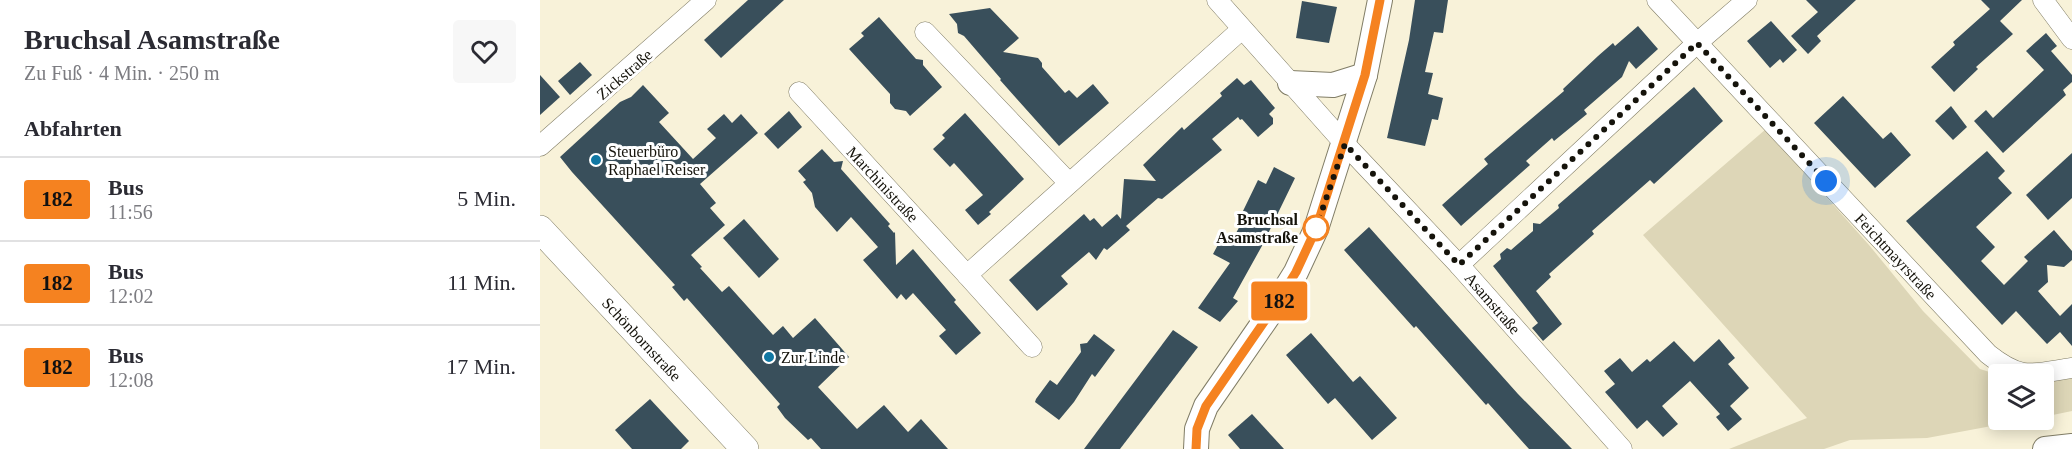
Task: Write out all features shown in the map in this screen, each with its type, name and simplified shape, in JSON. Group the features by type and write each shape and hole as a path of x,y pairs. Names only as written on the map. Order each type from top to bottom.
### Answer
{"main road":[{"name":"Schönbornstraße","path":"540,229 745,449"}],"street":[{"name":"Zickstraße","path":"540,146 706,0"},
{"name":"Asamstraße","path":"1217,0 1345,144 1459,265 1622,449"},
{"path":"1196,449 1197,429 1206,406 1275,306 1296,272 1316,229 1345,144 1365,75 1380,0"},
{"name":"Feichtmayrstraße","path":"1657,0 1988,354 2006,369 2029,375 2072,368"},
{"path":"1459,265 1697,43 1747,0"},
{"path":"2043,0 2072,39"},
{"path":"967,275 1242,29"},
{"path":"925,32 1069,183"},
{"path":"1290,83 1332,84 1365,75"},
{"name":"Marchinistraße","path":"799,92 1032,347"},
{"path":"2045,449 2072,446"}],"shaded area":[{"path":"1766,129 1869,245 1923,311 1980,369 1988,372 1988,427 1927,438 1850,440 1824,449 1729,449 1807,418 1643,235"},
{"path":"2072,377 2072,411 2054,415 2054,379"}],"building":[{"path":"748,0 784,0 721,58 704,40"},
{"path":"1415,0 1448,0 1443,33 1434,32 1425,72 1433,73 1428,94 1443,98 1438,120 1432,119 1425,146 1387,138 1409,40"},
{"path":"1806,0 1856,0 1817,36 1821,41 1808,54 1791,36 1818,12"},
{"path":"1981,0 2022,0 2000,21 2013,34 1976,67 1978,69 1954,92 1931,67 1955,45 1953,42 1990,9"},
{"path":"1302,1 1337,7 1329,43 1296,38"},
{"path":"990,8 1019,38 1003,52 1038,58 1042,67 1065,93 1069,90 1077,98 1093,84 1109,103 1059,146 964,36 958,33 957,24 949,14"},
{"path":"879,17 916,59 923,60 923,65 942,87 910,116 906,111 895,109 890,103 890,94 849,49 864,36 861,33"},
{"path":"1771,21 1797,50 1783,63 1780,59 1770,68 1747,41"},
{"path":"1638,26 1658,49 1636,69 1629,61 1622,77 1584,110 1587,114 1554,141 1552,138 1526,161 1530,165 1461,226 1442,205 1488,164 1484,159 1564,91 1563,89 1613,43 1615,46"},
{"path":"2046,33 2057,46 2051,51 2072,75 2072,82 2063,90 2066,95 2003,153 1974,121 1986,110 1993,118 2044,70 2026,51"},
{"path":"580,62 592,75 570,95 558,81"},
{"path":"540,75 560,97 540,115"},
{"path":"1237,78 1244,85 1251,80 1275,108 1269,114 1273,118 1273,124 1258,137 1238,117 1212,139 1222,150 1162,199 1158,198 1126,226 1130,230 1107,250 1104,248 1096,260 1089,252 1061,276 1068,284 1037,311 1009,280 1084,214 1090,221 1094,218 1102,227 1117,214 1121,219 1124,179 1156,181 1143,165 1182,127 1184,130 1222,96 1220,93"},
{"path":"643,85 669,113 659,122 693,159 716,138 707,129 724,114 732,123 741,114 758,133 700,184 716,203 710,208 725,225 691,255 702,267 700,268 722,292 729,286 773,335 783,326 793,338 815,318 849,357 818,387 857,429 884,405 908,432 921,419 948,449 821,449 811,438 808,440 785,418 777,407 780,404 687,298 684,301 672,287 675,285 572,172 560,157 620,102 631,97"},
{"path":"1694,87 1723,121 1654,184 1650,180 1592,231 1594,234 1549,274 1551,277 1536,291 1562,324 1543,341 1532,328 1538,323 1493,266 1501,259 1500,254 1507,248 1511,250 1533,231 1533,223 1540,224 1559,208 1558,205"},
{"path":"1843,96 1883,139 1891,132 1911,155 1875,188 1814,123"},
{"path":"1951,106 1967,127 1953,140 1935,121"},
{"path":"789,111 802,127 778,149 764,134"},
{"path":"965,113 1024,179 978,225 965,210 983,195 954,163 950,167 933,149 945,138 942,135"},
{"path":"822,149 834,162 843,161 841,169 890,224 888,226 895,232 896,265 913,249 981,333 956,355 939,336 946,330 913,293 906,300 901,294 897,299 863,260 878,247 851,217 837,232 815,207 812,193 803,182 806,180 798,171"},
{"path":"1987,151 2005,171 1998,178 2012,193 1976,227 1995,247 1981,261 2004,285 2028,261 2024,257 2054,230 2072,251 2072,260 2064,267 2047,265 2048,282 2038,291 2060,316 2072,304 2072,346 2060,332 2047,344 2016,311 2002,325 1906,221"},
{"path":"2072,153 2072,198 2048,220 2026,195"},
{"path":"1274,167 1295,178 1263,244 1233,298 1238,301 1220,322 1198,308 1230,263 1213,254 1221,239 1230,244 1247,213 1243,211 1258,180 1266,184"},
{"path":"744,219 779,259 759,278 723,238"},
{"path":"1369,227 1518,394 1572,449 1529,449 1488,403 1486,405 1416,326 1414,328 1344,250"},
{"path":"1173,330 1198,347 1120,449 1084,449"},
{"path":"1311,333 1353,382 1360,376 1397,418 1372,440 1335,398 1328,404 1286,355"},
{"path":"1094,334 1115,350 1095,377 1092,374 1059,420 1035,402 1036,399 1050,380 1057,385 1081,352 1080,344 1087,343"},
{"path":"1719,339 1735,358 1728,364 1749,388 1730,406 1742,419 1728,431 1716,417 1720,414 1690,381 1662,406 1678,424 1663,437 1647,420 1637,429 1605,392 1615,384 1604,371 1620,358 1632,372 1647,359 1650,362 1674,341 1694,362"},
{"path":"650,399 689,441 681,449 632,449 615,430"},
{"path":"1252,414 1284,449 1240,449 1228,435"}],"bus line":[{"name":"182","path":"1196,449 1197,429 1206,406 1275,306 1296,272 1316,229 1345,144 1365,75 1380,0"}],"place":[{"name":"Steuerbüro Raphael Reiser","path":"596,160"},
{"name":"Bruchsal Asamstraße","path":"1316,228"},
{"name":"Zur Linde","path":"769,357"}],"route":[{"path":"1316,228 1345,144 1459,265 1697,43 1826,181"}]}
